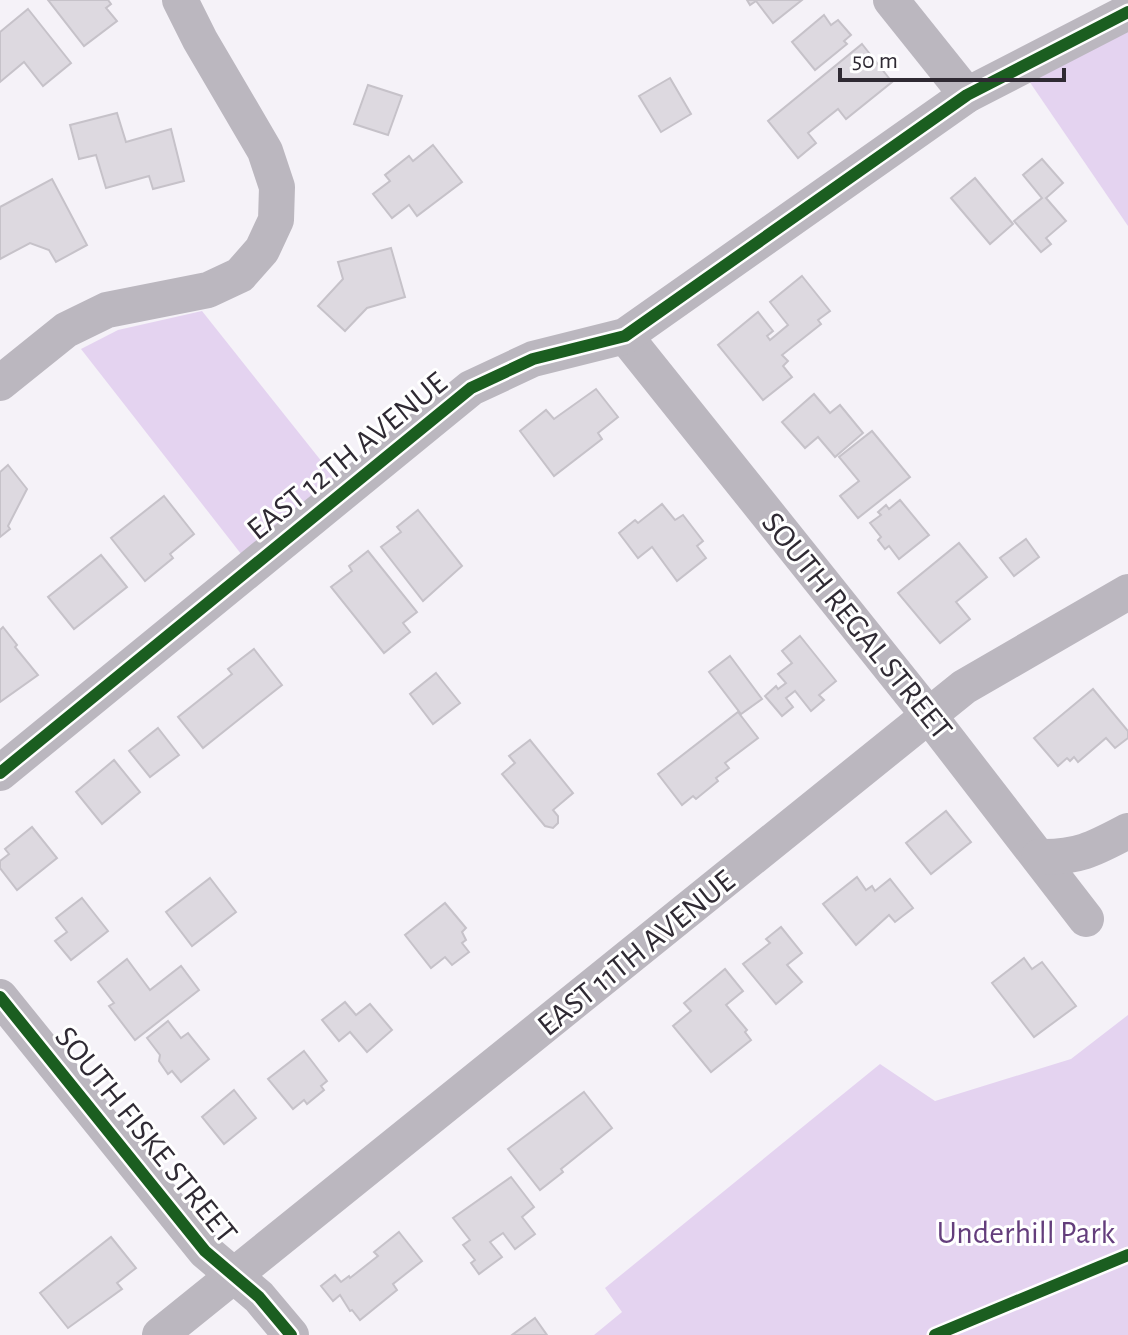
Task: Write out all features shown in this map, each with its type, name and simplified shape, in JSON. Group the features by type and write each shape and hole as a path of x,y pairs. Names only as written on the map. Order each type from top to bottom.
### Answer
{"street":[{"path":"0,383 66,330 107,310 208,290 240,275 262,250 276,220 277,187 265,151 180,0"},
{"path":"891,0 967,95"},
{"name":"EAST 12TH AVENUE","path":"0,773 471,388 533,359 625,336 967,95 1128,12"},
{"name":"SOUTH REGAL STREET","path":"625,336 930,717 1086,919"},
{"name":"EAST 11TH AVENUE","path":"160,1335 964,687 1128,592"},
{"path":"1039,857 1066,858 1093,850 1128,831"},
{"name":"SOUTH FISKE STREET","path":"3,1006 205,1251 259,1297 291,1335"}],"green space":[{"path":"1128,29 1128,226 1029,81"},
{"path":"202,311 338,482 245,559 81,349 118,330"},
{"name":"Underhill Park","path":"1128,1015 1128,1335 594,1335 622,1312 605,1288 880,1064 935,1101 1071,1059"}],"building":[{"path":"48,0 108,0 111,4 106,8 117,21 84,46"},
{"path":"747,0 802,0 773,23 756,1 750,5"},
{"path":"28,9 71,63 43,86 24,62 0,82 0,32"},
{"path":"824,15 831,25 838,20 851,35 844,41 847,44 815,70 792,42"},
{"path":"862,44 892,82 846,119 838,109 808,133 816,143 798,158 768,121"},
{"path":"670,78 691,114 661,132 639,96"},
{"path":"368,85 402,96 388,135 354,124"},
{"path":"117,113 126,142 171,129 184,181 153,189 149,176 106,188 96,155 79,159 70,125"},
{"path":"433,145 462,182 417,216 409,205 392,218 373,194 390,181 385,175 409,156 413,161"},
{"path":"1042,159 1063,183 1046,198 1066,221 1046,238 1051,244 1041,252 1014,221 1042,198 1023,175"},
{"path":"975,178 1013,224 990,244 951,198"},
{"path":"52,179 87,245 56,262 49,250 30,243 0,259 0,207"},
{"path":"391,248 405,297 367,308 345,331 318,306 343,279 338,262"},
{"path":"802,276 830,311 818,320 821,324 782,355 788,361 783,366 792,377 763,400 718,345 758,312 773,331 767,336 770,340 788,325 770,302"},
{"path":"596,389 618,417 598,433 602,439 554,476 520,431 546,410 554,419"},
{"path":"814,394 830,413 840,405 863,433 835,457 818,437 805,448 782,422"},
{"path":"872,431 910,477 858,518 840,496 859,481 839,457"},
{"path":"8,465 27,489 8,526 10,529 0,537 0,472"},
{"path":"164,496 194,534 170,554 173,558 145,581 111,538"},
{"path":"900,500 929,535 899,559 889,546 885,549 878,540 881,537 870,523 881,515 878,512 886,505 889,509"},
{"path":"662,504 675,520 683,515 703,541 697,546 706,558 677,581 652,547 638,558 619,533"},
{"path":"418,510 462,566 423,601 381,547 401,532 397,527"},
{"path":"1026,539 1039,557 1014,576 1000,558"},
{"path":"959,543 987,577 956,602 970,619 940,643 898,593"},
{"path":"368,551 417,612 403,623 410,632 384,653 331,587 352,571 349,566"},
{"path":"101,555 127,587 74,629 48,597"},
{"path":"3,627 38,675 0,702 0,630"},
{"path":"800,636 836,681 819,695 824,700 811,711 795,691 786,698 793,707 782,716 765,696 776,686 778,689 786,683 778,674 792,663 782,651"},
{"path":"254,649 282,685 203,748 178,717 232,674 228,669"},
{"path":"730,656 762,699 741,714 709,672"},
{"path":"436,673 460,703 433,724 410,694"},
{"path":"1093,689 1128,731 1128,738 1115,748 1106,738 1078,762 1074,757 1070,761 1067,758 1058,766 1034,738"},
{"path":"738,712 758,738 725,763 729,768 716,778 718,781 696,799 693,796 682,805 658,774"},
{"path":"158,728 179,755 150,777 129,751"},
{"path":"530,740 573,793 553,810 558,816 558,823 553,828 545,826 502,774 515,763 509,756"},
{"path":"114,760 140,792 102,824 76,792"},
{"path":"946,811 971,842 931,874 906,843"},
{"path":"32,827 57,858 17,890 0,868 0,861 9,854 5,849"},
{"path":"857,877 866,890 872,886 875,891 890,879 913,908 895,922 889,915 856,945 823,904"},
{"path":"210,878 236,912 192,946 166,912"},
{"path":"82,898 108,931 71,960 55,941 67,932 56,918"},
{"path":"445,903 466,928 462,932 466,940 462,943 469,952 452,965 445,957 431,968 405,935"},
{"path":"781,927 802,953 787,965 802,982 776,1004 743,964 770,943 766,939"},
{"path":"1024,958 1032,969 1042,962 1076,1006 1034,1037 992,983"},
{"path":"127,959 150,990 181,966 199,990 135,1040 109,1006 114,1003 98,982"},
{"path":"725,969 743,991 726,1005 747,1030 745,1032 751,1040 711,1072 673,1026 691,1011 684,1003"},
{"path":"345,1002 356,1015 370,1004 392,1030 367,1052 350,1032 339,1041 322,1020"},
{"path":"168,1021 181,1038 188,1033 209,1059 181,1082 172,1071 168,1074 159,1061 160,1055 147,1038"},
{"path":"304,1051 327,1081 321,1086 324,1090 307,1104 304,1100 293,1109 268,1079"},
{"path":"234,1090 256,1118 224,1144 202,1117"},
{"path":"584,1092 612,1128 540,1190 508,1149"},
{"path":"511,1177 534,1207 522,1217 535,1234 515,1249 503,1233 490,1242 502,1257 479,1274 471,1263 475,1260 463,1245 470,1240 453,1218"},
{"path":"399,1232 422,1261 393,1284 397,1290 360,1320 340,1295 333,1301 321,1286 335,1275 341,1282 350,1278 378,1256 374,1252"},
{"path":"111,1237 136,1268 117,1283 122,1289 68,1328 40,1293"},
{"path":"535,1318 547,1335 512,1335"}],"cycle path":[{"path":"0,773 471,388 533,359 625,336 967,95 1128,12"},
{"path":"0,997 205,1251 259,1297 291,1335"},
{"path":"935,1335 1128,1255"}]}
